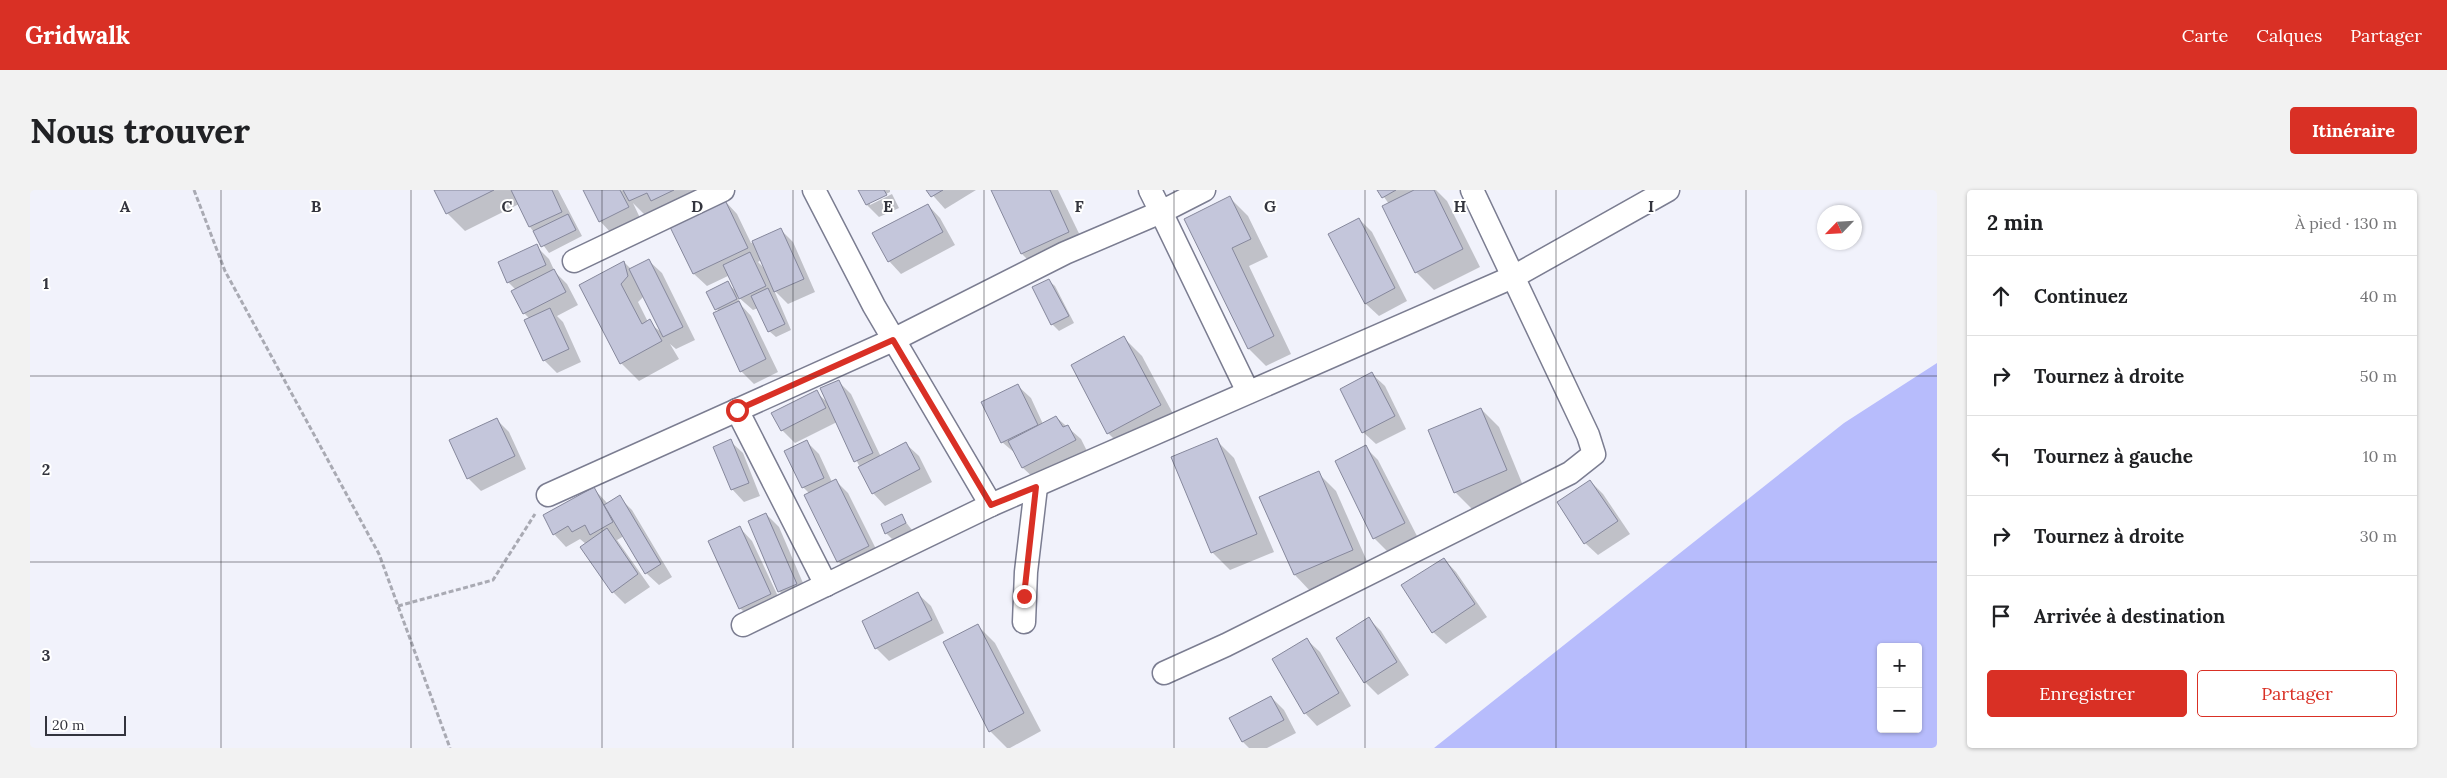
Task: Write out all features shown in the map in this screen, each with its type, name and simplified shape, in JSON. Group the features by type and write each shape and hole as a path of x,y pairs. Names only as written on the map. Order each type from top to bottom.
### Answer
{"street":[{"path":"574,261 723,190"},
{"path":"814,190 893,340 991,505"},
{"path":"1150,190 1248,392"},
{"path":"548,495 893,340 1065,253 1162,212 1204,190"},
{"path":"1164,673 1226,645 1570,473 1594,454 1588,435 1515,276 1472,190"},
{"path":"743,626 991,505 1036,487 1515,276 1668,190"},
{"path":"737,410 826,585"},
{"path":"1024,622 1026,572 1036,487"}],"path":[{"path":"194,190 226,271 379,554 450,748"},
{"path":"398,606 493,580 548,495"}],"shaded area":[{"path":"1937,363 1937,748 1434,748 1844,423"}],"building":[{"path":"434,190 494,190 446,214"},
{"path":"511,190 552,190 562,212 529,227"},
{"path":"583,190 620,190 629,207 599,222"},
{"path":"623,190 674,190 651,201 647,193 629,201"},
{"path":"858,190 884,190 887,195 866,205"},
{"path":"926,190 943,190 931,197"},
{"path":"991,190 1050,190 1069,232 1021,254"},
{"path":"1377,190 1396,190 1382,198"},
{"path":"1414,190 1434,190 1463,249 1415,273 1382,206"},
{"path":"1230,196 1251,239 1232,248 1274,336 1248,349 1184,219"},
{"path":"725,200 748,248 693,274 670,227"},
{"path":"928,204 943,232 888,262 872,233"},
{"path":"568,214 576,230 541,247 533,231"},
{"path":"1359,218 1395,288 1365,304 1328,234"},
{"path":"781,228 804,279 774,292 752,241"},
{"path":"537,244 546,265 507,283 498,262"},
{"path":"750,252 766,286 739,299 723,265"},
{"path":"649,259 683,327 663,337 629,269"},
{"path":"624,261 628,276 621,284 642,324 650,319 662,341 620,364 579,285"},
{"path":"554,269 566,292 523,314 511,291"},
{"path":"1049,279 1069,316 1051,325 1032,287"},
{"path":"728,281 737,299 715,310 706,292"},
{"path":"768,288 785,324 768,332 751,296"},
{"path":"739,301 766,359 740,372 713,313"},
{"path":"550,308 569,349 543,361 524,320"},
{"path":"1124,336 1161,405 1107,434 1071,365"},
{"path":"1372,372 1395,416 1362,433 1340,389"},
{"path":"839,380 873,453 854,462 820,388"},
{"path":"1018,384 1038,425 1001,443 981,402"},
{"path":"817,390 826,408 781,431 771,413"},
{"path":"1481,408 1507,470 1454,493 1428,430"},
{"path":"1056,416 1063,427 1068,425 1076,440 1022,468 1008,441"},
{"path":"497,418 515,456 467,479 449,440"},
{"path":"1217,438 1257,534 1211,553 1171,457"},
{"path":"731,439 749,483 731,490 713,447"},
{"path":"807,440 824,478 802,488 784,451"},
{"path":"906,442 920,469 872,494 858,467"},
{"path":"1366,445 1405,523 1373,539 1335,461"},
{"path":"1319,471 1353,550 1294,575 1259,497"},
{"path":"836,479 869,546 837,562 804,495"},
{"path":"1590,480 1618,521 1584,544 1557,502"},
{"path":"594,487 613,522 590,535 585,525 572,532 568,526 553,535 543,515"},
{"path":"620,495 661,564 645,574 604,505"},
{"path":"766,513 797,584 778,592 748,521"},
{"path":"902,514 906,523 885,534 881,524"},
{"path":"740,526 771,594 739,609 708,541"},
{"path":"607,528 638,574 612,593 580,547"},
{"path":"1444,558 1475,604 1432,633 1401,585"},
{"path":"918,592 932,620 875,649 862,621"},
{"path":"1369,617 1397,662 1364,683 1336,638"},
{"path":"978,624 1024,713 989,732 943,642"},
{"path":"1307,638 1339,693 1304,714 1272,659"},
{"path":"1271,696 1284,720 1242,742 1229,718"}],"route":[{"path":"737,410 893,340 991,505 1036,487 1024,596"}]}
